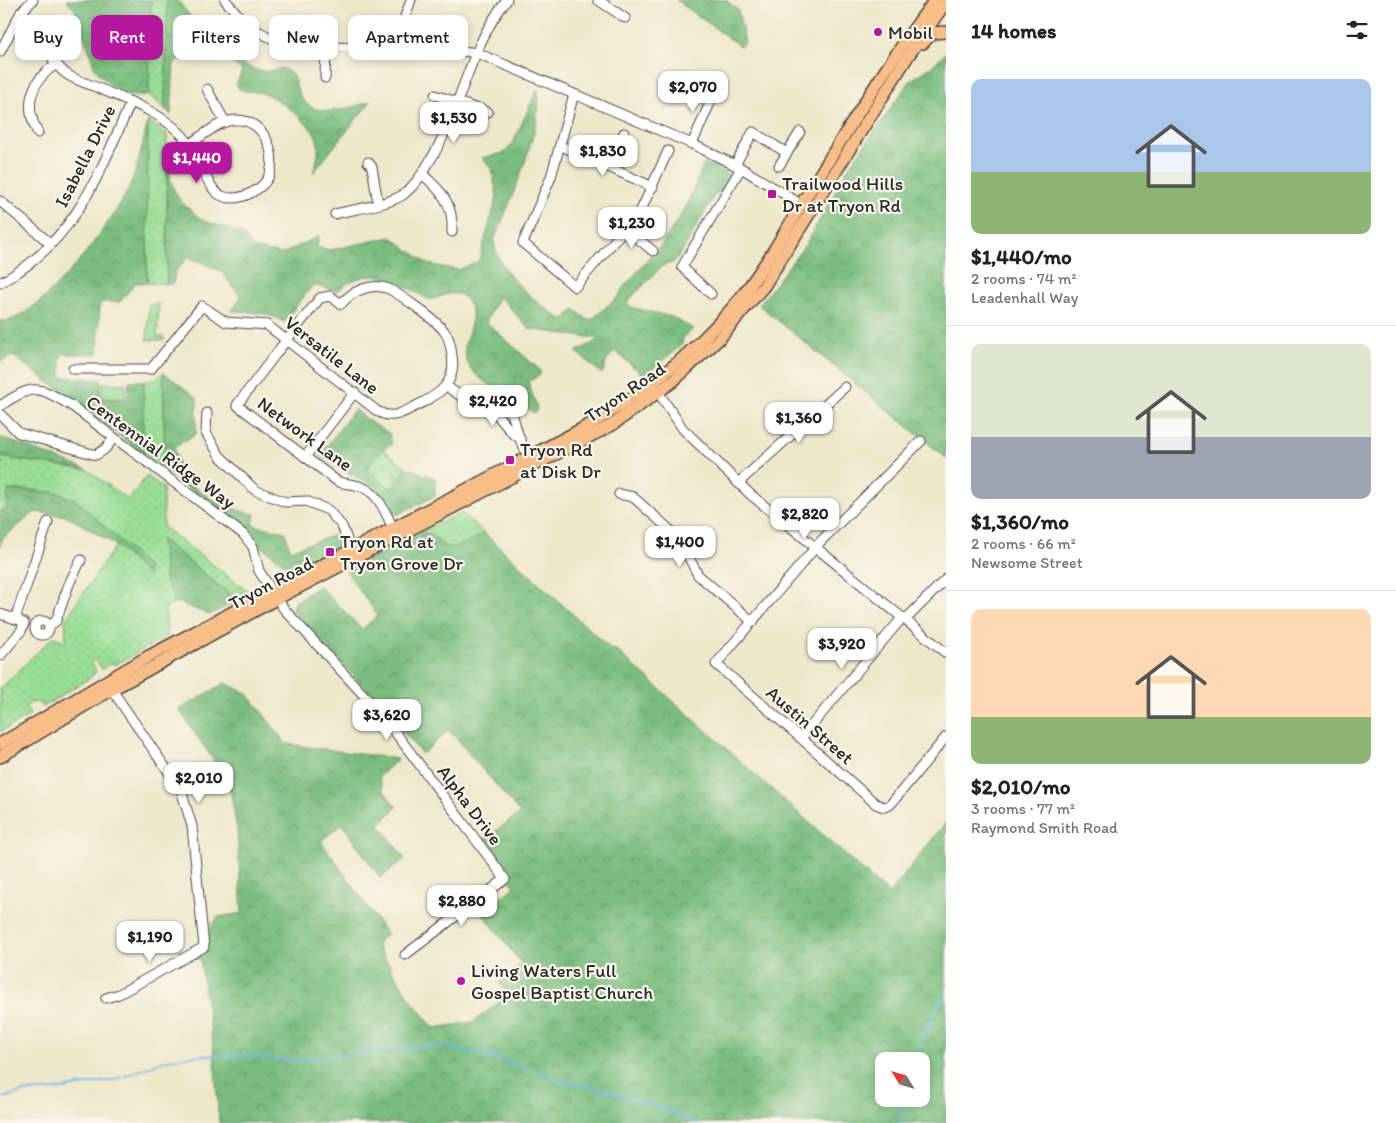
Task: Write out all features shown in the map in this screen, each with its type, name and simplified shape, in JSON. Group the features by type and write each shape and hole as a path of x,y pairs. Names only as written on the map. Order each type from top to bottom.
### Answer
{"main road":[{"name":"Tryon Road","path":"0,744 97,686 592,436 625,417 656,389 719,339 752,301 778,264 943,3"},
{"name":"Tryon Road","path":"0,757 351,550 656,389 738,301 763,268 890,64 943,3"},
{"path":"873,113 926,39 936,32 946,32"},
{"path":"778,264 787,243 802,218 804,212 802,205"}],"street":[{"path":"0,52 21,12 32,0"},
{"path":"225,0 236,14 262,35 269,38"},
{"path":"404,15 411,0"},
{"path":"335,214 378,203 403,194 422,174 446,134 489,24 507,0"},
{"path":"598,0 625,18"},
{"path":"21,12 34,24 56,64 66,74 131,102 169,123 190,144 214,192 221,196 240,196 261,187 267,180 273,162 273,154 266,136 261,131 241,120 225,122 190,144"},
{"path":"468,52 477,53 692,144 738,166 802,205"},
{"path":"326,60 326,78"},
{"path":"38,133 31,118 30,107 34,88 44,72 56,64"},
{"path":"692,144 710,103 711,86"},
{"path":"207,89 225,122"},
{"path":"574,94 551,177 523,243 575,288 641,210 668,151"},
{"path":"435,95 488,112"},
{"name":"Isabella Drive","path":"0,283 41,256 86,198 131,102"},
{"path":"712,294 682,267 738,166 753,132 787,152"},
{"path":"779,166 800,132"},
{"path":"608,166 624,133"},
{"path":"561,146 653,187"},
{"path":"368,162 372,167 378,203"},
{"path":"422,174 442,192 450,207 452,232"},
{"path":"0,201 51,244"},
{"path":"626,229 653,251"},
{"path":"287,340 320,298 330,296 341,304 354,292 385,287 444,331 450,342 454,368 446,386 462,397 484,400 493,398 507,407 516,422 518,437 530,456"},
{"name":"Versatile Lane","path":"73,369 151,369 202,306 226,322 262,323 287,340 382,414 392,416 436,396 446,386"},
{"name":"Network Lane","path":"287,340 237,405 336,481 344,484 358,485 374,494 393,528"},
{"path":"738,483 845,387"},
{"name":"Centennial Ridge Way","path":"0,406 20,392 39,389 72,406 248,538 254,551 259,571 274,596"},
{"path":"656,389 683,429 738,483 946,653"},
{"path":"305,457 355,392"},
{"path":"206,413 206,433 220,456 255,490 284,502 306,501 328,510 342,526 351,550"},
{"path":"0,414 19,433 96,455 105,449 114,438"},
{"path":"619,494 633,497 678,537 694,571 753,622 815,547 921,441"},
{"path":"0,656 21,631 20,621 48,522"},
{"path":"0,614 35,626 42,621 49,626 56,621 69,584 81,560"},
{"path":"800,738 902,618 908,616 946,579"},
{"name":"Alpha Drive","path":"274,596 294,622 383,716 505,880 405,955"},
{"name":"Austin Street","path":"753,622 716,664 876,804 884,807 890,805 946,737"},
{"path":"106,998 119,994 204,947 192,826 187,806 181,790 112,690"}],"green space":[{"path":"66,0 151,0 151,15 91,15 91,57 81,28 81,15 77,15 75,10"},
{"path":"151,0 167,0 165,109 149,95 150,60 163,60 163,15 151,15"},
{"path":"167,0 178,0 190,15 173,15 173,60 179,60 174,63 171,115 165,109"},
{"path":"676,0 726,0 738,10 745,42 740,46"},
{"path":"946,52 946,458 759,305 806,244 849,167 910,81 931,67"},
{"path":"92,60 150,60 149,95 133,96 118,91 95,69"},
{"path":"227,60 236,60 252,68 267,71 281,68 286,70 293,77 304,101 311,107 320,110 341,110 371,101 313,173 318,156 318,143 314,133 302,119 276,99 262,93 239,89 236,85 242,71"},
{"path":"537,90 539,103 531,142 516,187 494,240 496,252 509,275 529,295 561,319 565,318 574,309 588,320 591,320 618,297 623,288 662,244 686,207 704,164 715,166 731,176 723,191 715,194 683,250 674,262 662,266 627,302 630,307 672,317 693,329 683,338 682,345 644,376 615,351 607,360 602,374 576,352 600,339 529,329 499,296 486,322 540,370 540,375 528,382 537,407 536,412 532,412 479,377 467,362 465,345 472,318 468,303 462,295 450,294 436,299 428,299 383,277 361,277 337,291 313,285 284,322 266,314 232,311 241,297 221,271 188,257 175,272 173,284 167,284 167,148 170,156 171,181 181,201 203,220 238,232 249,241 252,248 282,254 319,236 317,247 330,250 391,237 428,264 458,270 479,261 497,196 492,169 482,158 503,153 512,145"},
{"path":"148,121 167,134 167,284 147,283"},
{"path":"148,121 147,283 135,283 120,302 100,302 98,354 61,354 61,377 101,380 100,399 128,400 129,381 144,381 143,453 16,358 11,356 0,362 0,321 16,318 34,306 75,266 94,242 123,199 131,183 139,160"},
{"path":"149,304 159,304 157,337 164,337 164,340 147,340"},
{"path":"163,372 165,470 143,453 144,381 157,378"},
{"path":"163,372 197,398 196,434 174,448 183,475 191,484 217,502 255,514 253,525 285,532 290,550 338,534 339,547 293,571 165,470"},
{"path":"103,383 126,384 126,398 102,398"},
{"path":"355,409 373,424 389,433 392,444 383,449 391,489 407,468 435,478 435,496 396,515 373,485 338,468 320,455"},
{"path":"0,437 88,470 1,457"},
{"path":"383,449 407,468 391,489 366,470"},
{"path":"1,457 88,470 128,500 147,476 163,488 163,527 249,592 237,600 161,539 166,583 177,602 165,608 168,636 117,664 109,664 102,669 95,659 91,662 96,671 91,677 43,707 40,703 33,702 25,706 30,715 0,732 0,689 53,637 66,641 65,620 116,545 148,575 64,494 33,490 8,490 6,511 0,511"},
{"path":"8,490 53,492 75,499 148,567 148,575 116,545 67,516 35,512 3,538 0,547 0,511 6,511"},
{"path":"461,512 484,533 464,545 452,548 442,545 431,534 416,535"},
{"path":"426,533 434,536 443,546 454,547 465,544 484,533 613,651 615,649 889,894 946,822 946,1123 219,1123 214,1053 199,954 206,950 210,929 218,917 242,913 237,829 229,783 179,710 225,683 248,694 286,744 398,759 379,777 383,790 397,807 379,824 405,859 380,878 342,824 321,841 387,934 378,942 378,947 413,1003 434,1028 473,1022 509,995 499,982 522,964 482,913 514,887 482,841 520,813 449,730 422,754 369,692 292,611 294,603 319,586 362,629 378,616 346,571 416,535"},
{"path":"161,539 237,600 210,615 177,602 166,583"}],"waterway":[{"path":"916,1052 946,991"},
{"path":"0,1099 23,1092 55,1090 115,1080 167,1060 190,1056 233,1055 297,1061 433,1045 489,1056 556,1079 601,1089 649,1104 698,1123"},
{"path":"900,1123 901,1108"}],"place":[{"name":"Mobil","path":"878,32"},
{"name":"Trailwood Hills Dr at Tryon Rd","path":"772,194"},
{"name":"Tryon Rd at Disk Dr","path":"510,460"},
{"name":"Tryon Rd at Tryon Grove Dr","path":"330,552"},
{"name":"Living Waters Full Gospel Baptist Church","path":"461,981"}]}
